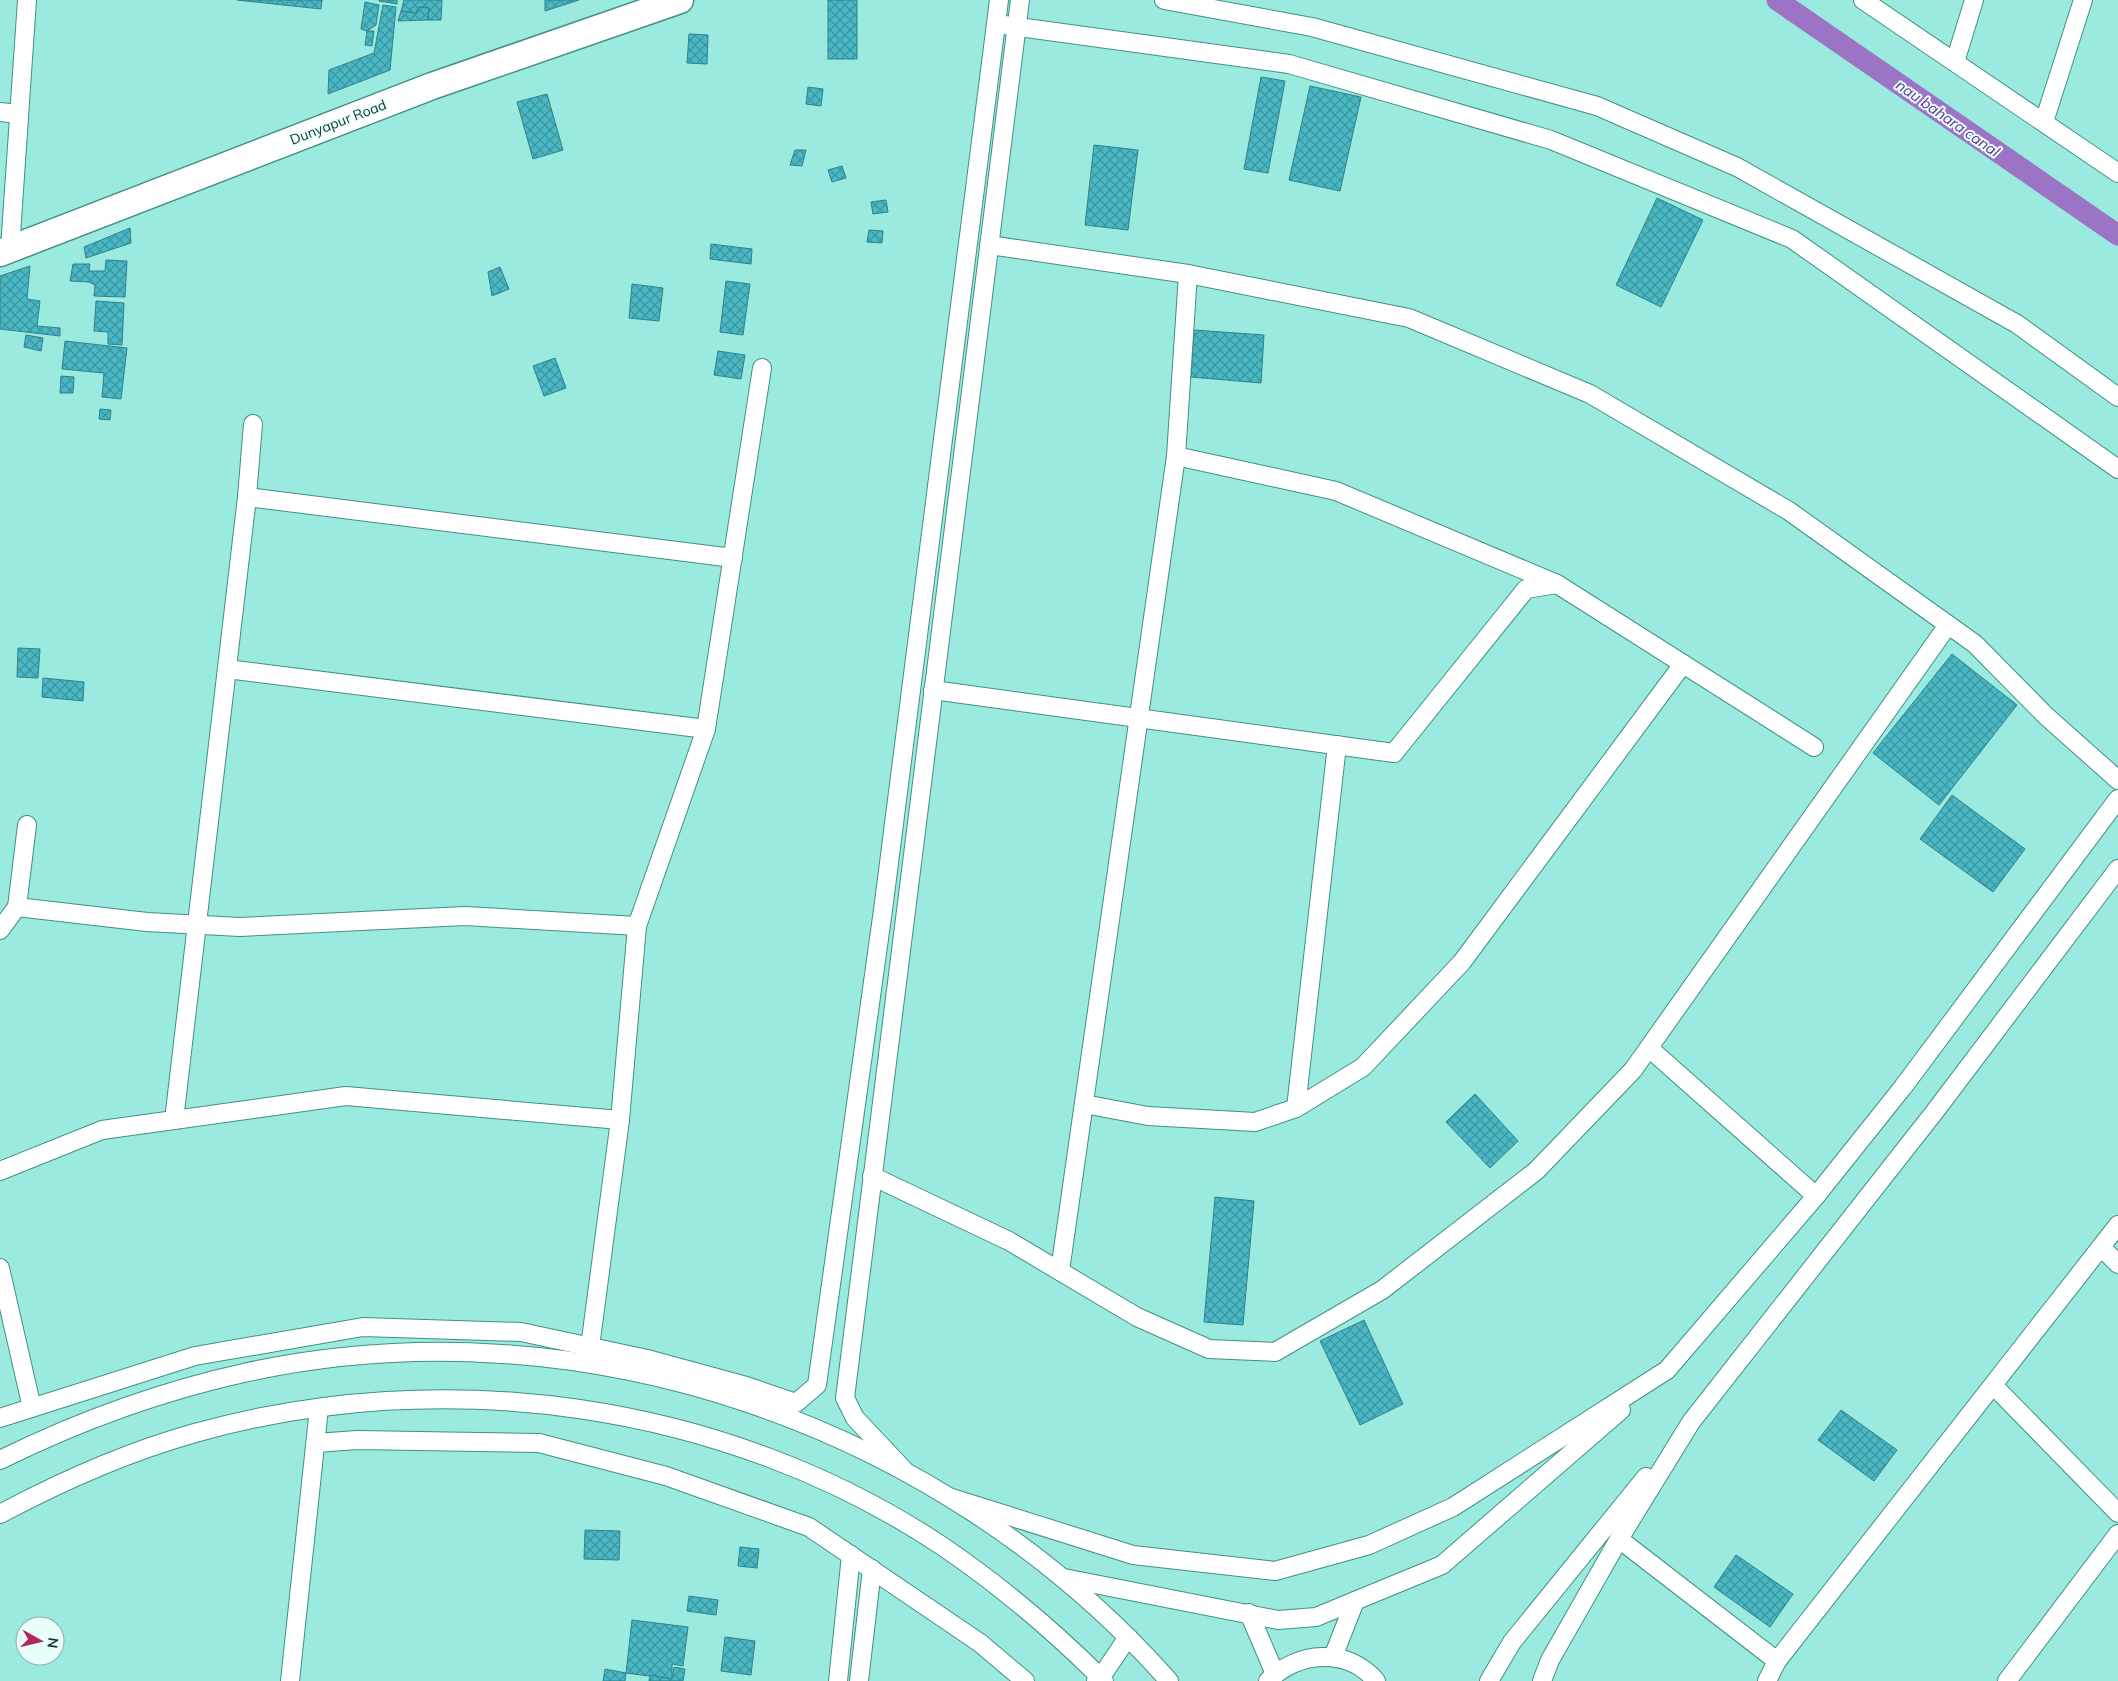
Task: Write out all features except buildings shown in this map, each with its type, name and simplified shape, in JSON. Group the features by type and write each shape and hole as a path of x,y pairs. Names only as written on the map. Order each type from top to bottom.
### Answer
{"main road":[{"name":"Dunyapur Road","path":"5,251 432,86 680,0"}],"street":[{"path":"5,251 27,0"},
{"path":"0,1418 195,1356 363,1327 521,1332 710,1376 796,1403 817,1385 881,920 999,0"},
{"path":"904,1470 855,1418 845,1398 1020,0"},
{"path":"1164,0 1312,26 1597,106 1737,167 2017,324 2118,397"},
{"path":"1862,0 2118,172"},
{"path":"1955,62 1974,0"},
{"path":"2044,122 2083,0"},
{"path":"996,24 1289,64 1552,140 1792,239 2118,469"},
{"path":"0,112 18,114"},
{"path":"989,244 1188,274 1409,318 1590,394 1789,511 1975,644 2046,716 2118,780"},
{"path":"1060,1271 1176,456 1188,274"},
{"path":"590,1347 620,1120 637,926 706,729 762,368"},
{"path":"174,1120 228,668 253,424"},
{"path":"1176,456 1336,491 1557,584 1814,747"},
{"path":"247,497 732,558"},
{"path":"934,690 1394,753 1526,589 1557,584"},
{"path":"872,1176 1009,1241 1137,1318 1209,1349 1275,1352 1382,1290 1536,1171 1632,1070 1948,625"},
{"path":"1084,1104 1148,1116 1255,1122 1296,1108 1363,1067 1462,962 1683,664"},
{"path":"228,668 706,729"},
{"path":"1296,1108 1337,745"},
{"path":"1061,1578 1278,1620 1316,1617 1442,1565 1667,1370 1816,1196 1903,1087 2118,799"},
{"path":"0,930 17,907 27,825"},
{"path":"1489,1681 1512,1642 1691,1422 1936,1110 2118,869"},
{"path":"17,907 147,922 240,927 465,916 637,926"},
{"path":"1648,1048 1816,1196"},
{"path":"0,1171 102,1130 346,1096 620,1120"},
{"path":"1767,1681 1777,1661 1994,1386 2118,1225"},
{"path":"2101,1247 2118,1264"},
{"path":"0,1268 32,1408"},
{"path":"0,1460 88,1420 141,1401 250,1372 361,1356 473,1353 530,1356 586,1363 696,1386 802,1422 854,1444 904,1470 952,1498 999,1529 1061,1578 1128,1637 1169,1681"},
{"path":"952,1498 1133,1555 1275,1571 1369,1545 1453,1506 1667,1370"},
{"path":"1994,1386 2118,1513"},
{"path":"0,1514 81,1474 142,1450 194,1433 248,1420 319,1408 413,1399 524,1402 634,1419 740,1448 843,1490 940,1545 1029,1610 1100,1680 1128,1637"},
{"path":"290,1681 319,1408"},
{"path":"1542,1681 1550,1660 1618,1540 1691,1422"},
{"path":"316,1443 357,1440 540,1443 666,1476 809,1526 980,1643 1025,1681"},
{"path":"2008,1681 2118,1534"},
{"path":"1618,1540 1777,1661"},
{"path":"838,1681 851,1555"},
{"path":"859,1681 872,1569"},
{"path":"1333,1657 1355,1601"},
{"path":"1249,1613 1272,1677 1288,1665 1302,1659 1333,1657 1361,1668 1376,1681"}],"waterway":[{"name":"nau bahara canal","path":"1777,0 2118,235"}]}
